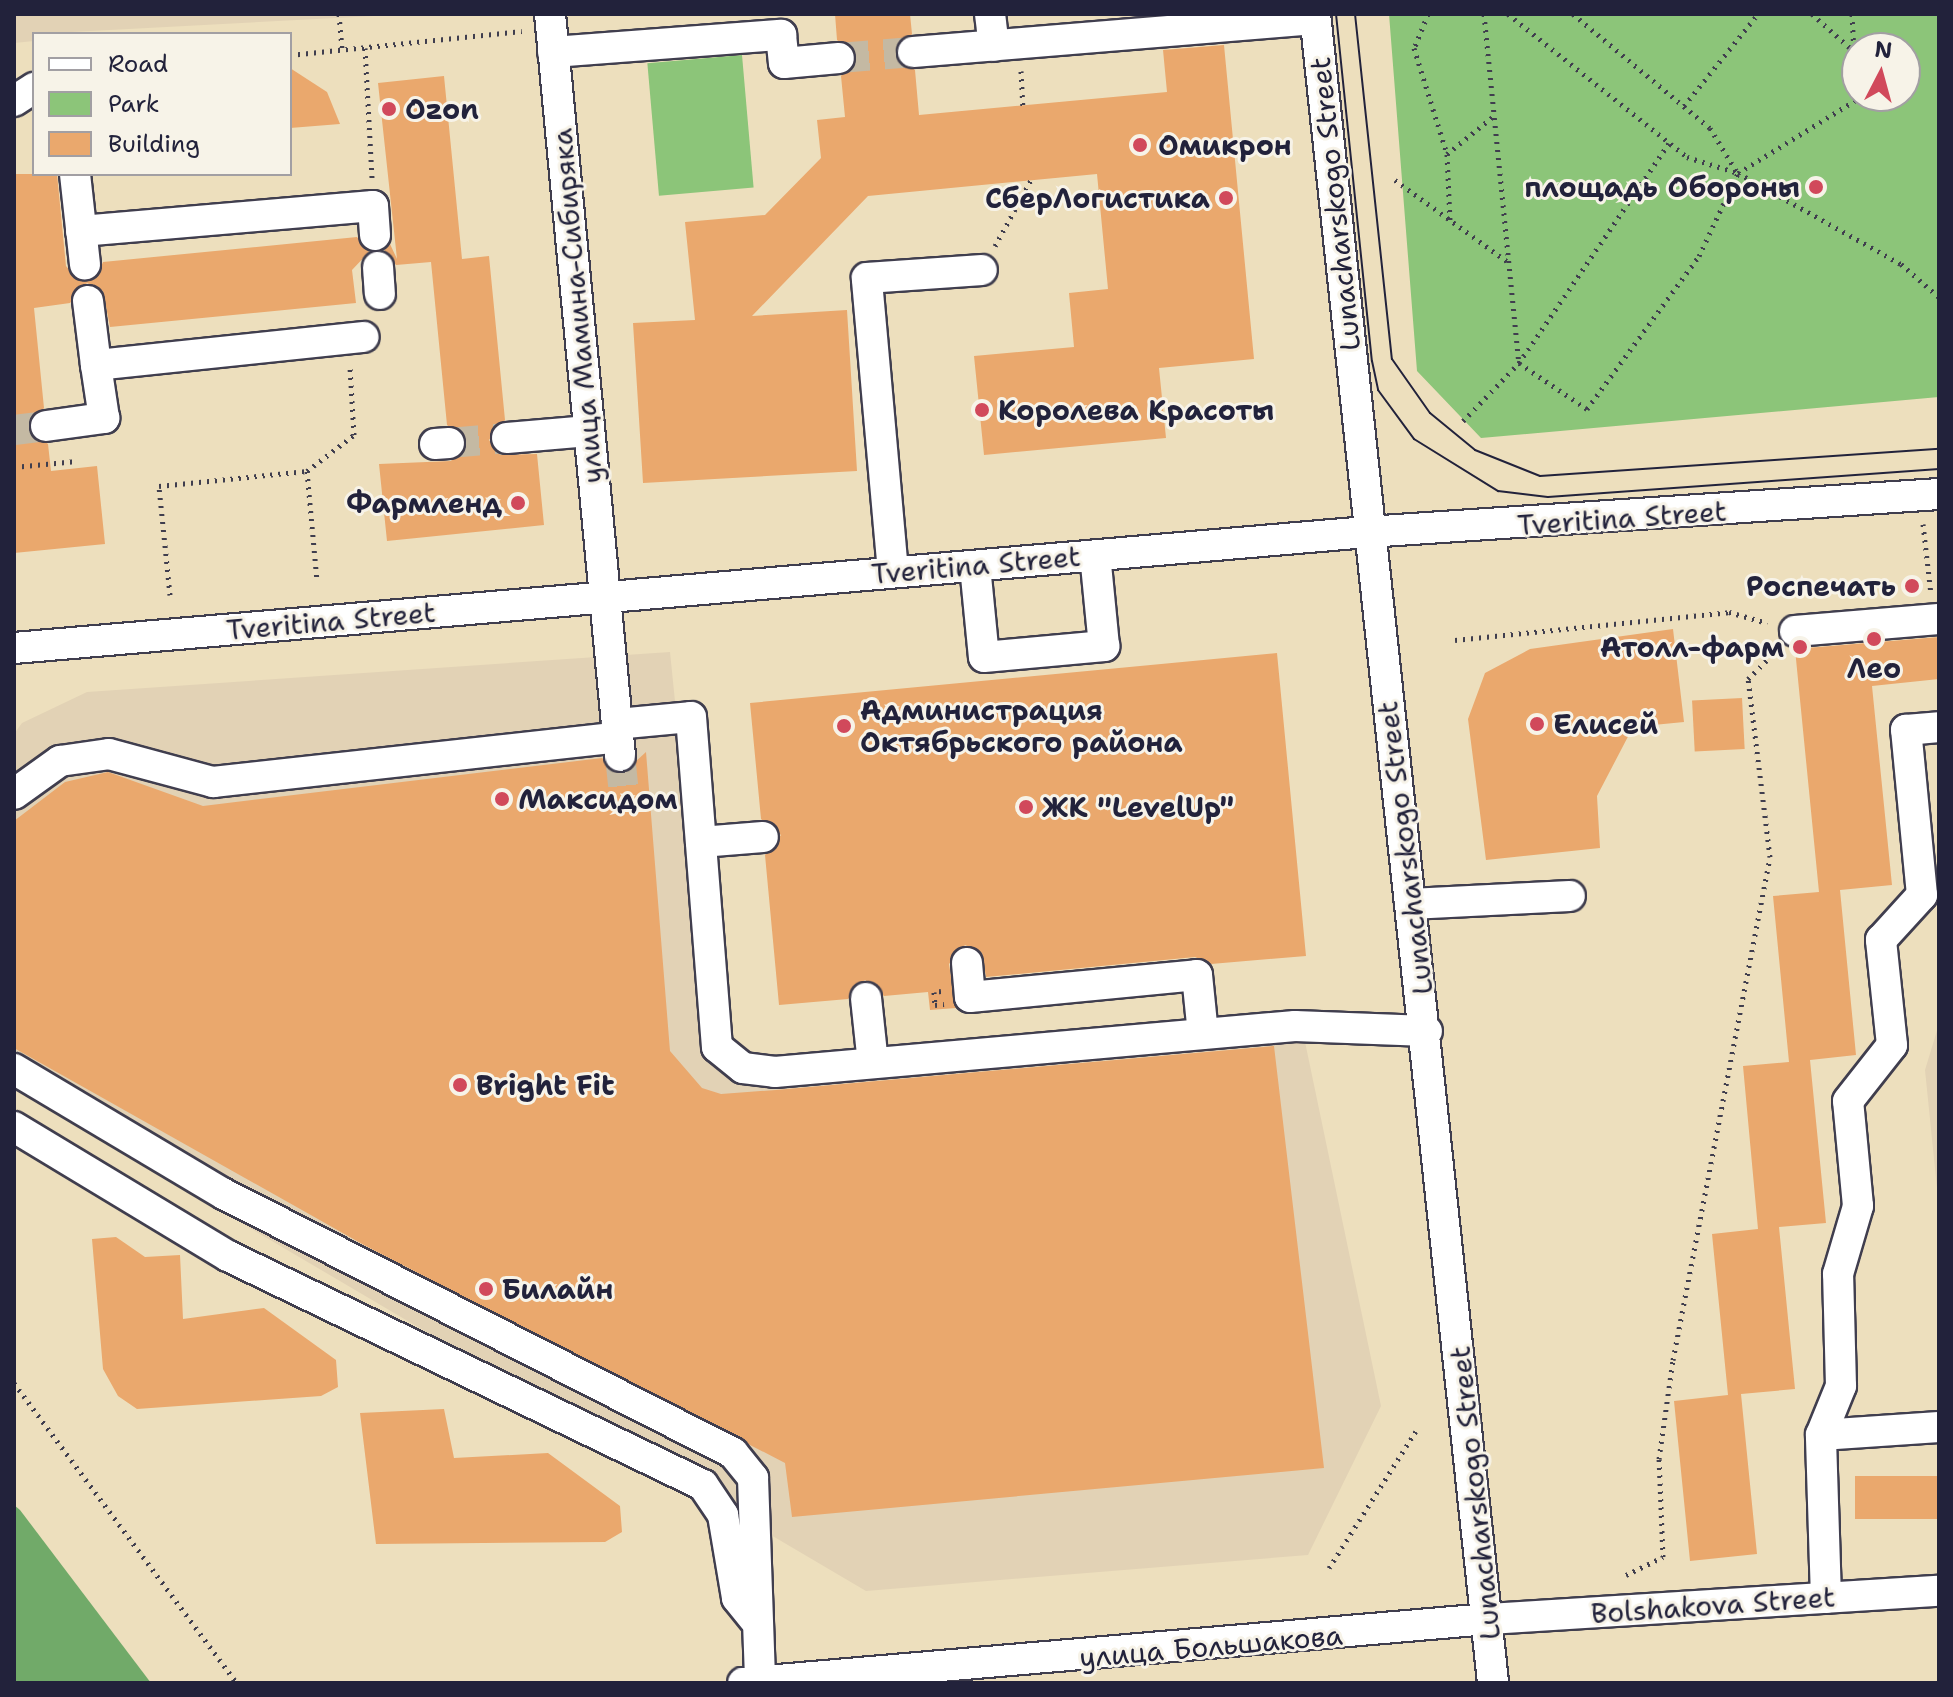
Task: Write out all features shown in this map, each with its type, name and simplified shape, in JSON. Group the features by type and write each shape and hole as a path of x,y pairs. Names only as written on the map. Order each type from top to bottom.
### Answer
{"street":[{"path":"990,14 994,46"},
{"path":"913,52 1315,16"},
{"name":"Lunacharskogo Street","path":"1315,16 1367,532 1427,1031 1493,1683"},
{"name":"улица Мамина-Сибиряка","path":"536,19 553,52 618,739"},
{"path":"553,52 780,25 784,63 839,58"},
{"path":"14,101 32,89"},
{"path":"75,176 85,264"},
{"path":"81,231 374,221"},
{"path":"893,572 867,278 982,270"},
{"path":"46,426 104,418 88,301"},
{"path":"96,365 364,337"},
{"path":"507,438 589,431"},
{"name":"Tveritina Street","path":"14,648 1367,532 1939,494"},
{"path":"975,566 984,657 1104,646 1095,555"},
{"path":"1795,631 1936,619"},
{"path":"14,794 60,761 109,754 213,782 618,739 691,717 717,1047 743,1068 775,1072 1295,1026 1427,1031"},
{"path":"1826,1598 1821,1435 1841,1386 1838,1274 1858,1206 1848,1101 1892,1045 1881,940 1922,895 1906,730 1939,727"},
{"path":"701,842 763,837"},
{"path":"1410,904 1570,896"},
{"path":"967,963 970,997 1197,975 1203,1034"},
{"path":"866,998 873,1063"},
{"path":"14,1069 224,1194 733,1453 753,1478 762,1594 754,1619 752,1681"},
{"path":"14,1127 228,1256 703,1485 723,1515 737,1598 754,1619"},
{"path":"1821,1435 1939,1427"},
{"name":"Bolshakova Street","path":"1488,1619 1939,1591"},
{"name":"улица Большакова","path":"752,1681 971,1676 1488,1619"}],"path":[{"path":"339,14 342,50"},
{"path":"1428,14 1414,48 1447,154 1450,220"},
{"path":"1484,14 1519,363"},
{"path":"1508,14 1669,143 1738,173 1901,264 1939,297"},
{"path":"1573,14 1710,128 1738,173"},
{"path":"1684,106 1758,14"},
{"path":"1812,14 1841,39"},
{"path":"292,55 523,33 536,19"},
{"path":"365,48 374,221"},
{"path":"1519,363 1587,409 1699,256 1738,173 1841,109"},
{"path":"1447,154 1495,115"},
{"path":"1463,421 1519,363 1669,143"},
{"path":"982,270 1031,180"},
{"path":"1395,180 1509,263"},
{"path":"170,595 159,486 307,471 354,435 349,364"},
{"path":"18,469 77,461"},
{"path":"307,471 317,580"},
{"path":"1923,523 1936,619"},
{"path":"1455,640 1729,612 1795,631 1748,679 1770,857 1673,1360 1659,1459 1663,1557 1626,1575"},
{"path":"14,1383 237,1683"},
{"path":"1329,1568 1416,1431"}],"shaded area":[{"path":"14,14 412,14 32,32 32,41 14,43"},
{"name":"Максидом","path":"670,652 712,1066 768,1083 1304,1037 1381,1406 1308,1555 866,1591 14,1089 14,734 22,723 87,692"},
{"path":"1939,1024 1939,1208 1925,1070"}],"green space":[{"path":"1389,14 1939,14 1939,397 1481,438 1417,371"},
{"path":"742,55 754,187 659,196 647,63"},
{"path":"14,1505 20,1510 151,1683 14,1683"}],"building":[{"path":"835,14 910,14 912,34 895,54 915,70 919,115 1167,92 1163,50 1224,45 1254,359 1159,368 1166,438 984,455 974,356 1074,347 1069,293 1108,289 1097,174 868,196 752,316 847,310 857,471 643,483 633,323 695,320 685,222 765,215 821,158 817,120 845,117 841,76 857,57 837,40"},
{"path":"292,69 327,92 340,124 292,128"},
{"path":"444,76 462,259 489,256 505,420 489,440 500,455 537,454 544,525 387,541 379,464 451,461 467,442 447,425 431,262 396,265 384,250 390,244 397,259 378,83"},
{"path":"14,174 57,176 66,266 79,281 96,278 103,262 357,237 369,252 352,270 356,303 110,327 103,291 87,283 70,303 34,308 44,408 28,429 48,444 51,471 97,466 105,544 14,553"},
{"path":"1673,629 1684,722 1633,727 1597,796 1600,848 1486,860 1468,719 1485,673 1530,649"},
{"path":"1939,637 1939,679 1872,686 1892,885 1840,890 1856,1055 1810,1060 1826,1223 1779,1227 1795,1389 1741,1394 1757,1554 1690,1561 1674,1401 1728,1395 1712,1234 1758,1229 1743,1066 1789,1062 1773,896 1819,892 1795,649"},
{"name":"ЖК \"LevelUp\"","path":"1277,653 1306,956 1211,964 1195,957 986,977 982,953 965,945 949,964 956,1008 930,1010 928,992 884,996 865,980 848,999 779,1005 765,855 781,835 761,819 750,703"},
{"path":"1742,698 1745,749 1695,752 1692,701"},
{"name":"Максидом","path":"646,752 670,1051 702,1088 721,1094 776,1090 1274,1046 1324,1468 792,1517 785,1463 364,1245 14,1048 14,821 65,782 108,772 203,806 602,758 622,774"},
{"path":"116,1237 145,1257 180,1255 183,1319 264,1308 336,1360 338,1387 321,1396 137,1409 118,1396 103,1369 92,1239"},
{"path":"444,1409 454,1458 548,1453 620,1506 622,1532 605,1542 376,1544 360,1413"},
{"path":"1855,1476 1939,1476 1939,1519 1855,1519"}],"tunnel":[{"path":"839,58 913,52"},
{"path":"14,430 46,426"},
{"path":"449,443 507,438"},
{"path":"620,756 625,803"}],"tram line":[{"path":"1336,14 1372,361 1378,390 1414,439 1498,491 1548,497 1939,469"},
{"path":"1355,14 1392,359 1430,413 1475,450 1540,476 1939,449"}],"place":[{"name":"Ozon","path":"389,109"},
{"name":"Омикрон","path":"1140,145"},
{"name":"площадь Обороны","path":"1816,187"},
{"name":"СберЛогистика","path":"1226,198"},
{"name":"Королева Красоты","path":"982,410"},
{"name":"Фармленд","path":"518,503"},
{"name":"Роспечать","path":"1912,586"},
{"name":"Лео","path":"1874,639"},
{"name":"Атолл-фарм","path":"1800,647"},
{"name":"Елисей","path":"1537,724"},
{"name":"Администрация Октябрьского района","path":"844,726"},
{"name":"Максидом","path":"502,799"},
{"name":"ЖК \"LevelUp\"","path":"1026,807"},
{"name":"Bright Fit","path":"460,1085"},
{"name":"Билайн","path":"486,1289"}]}
